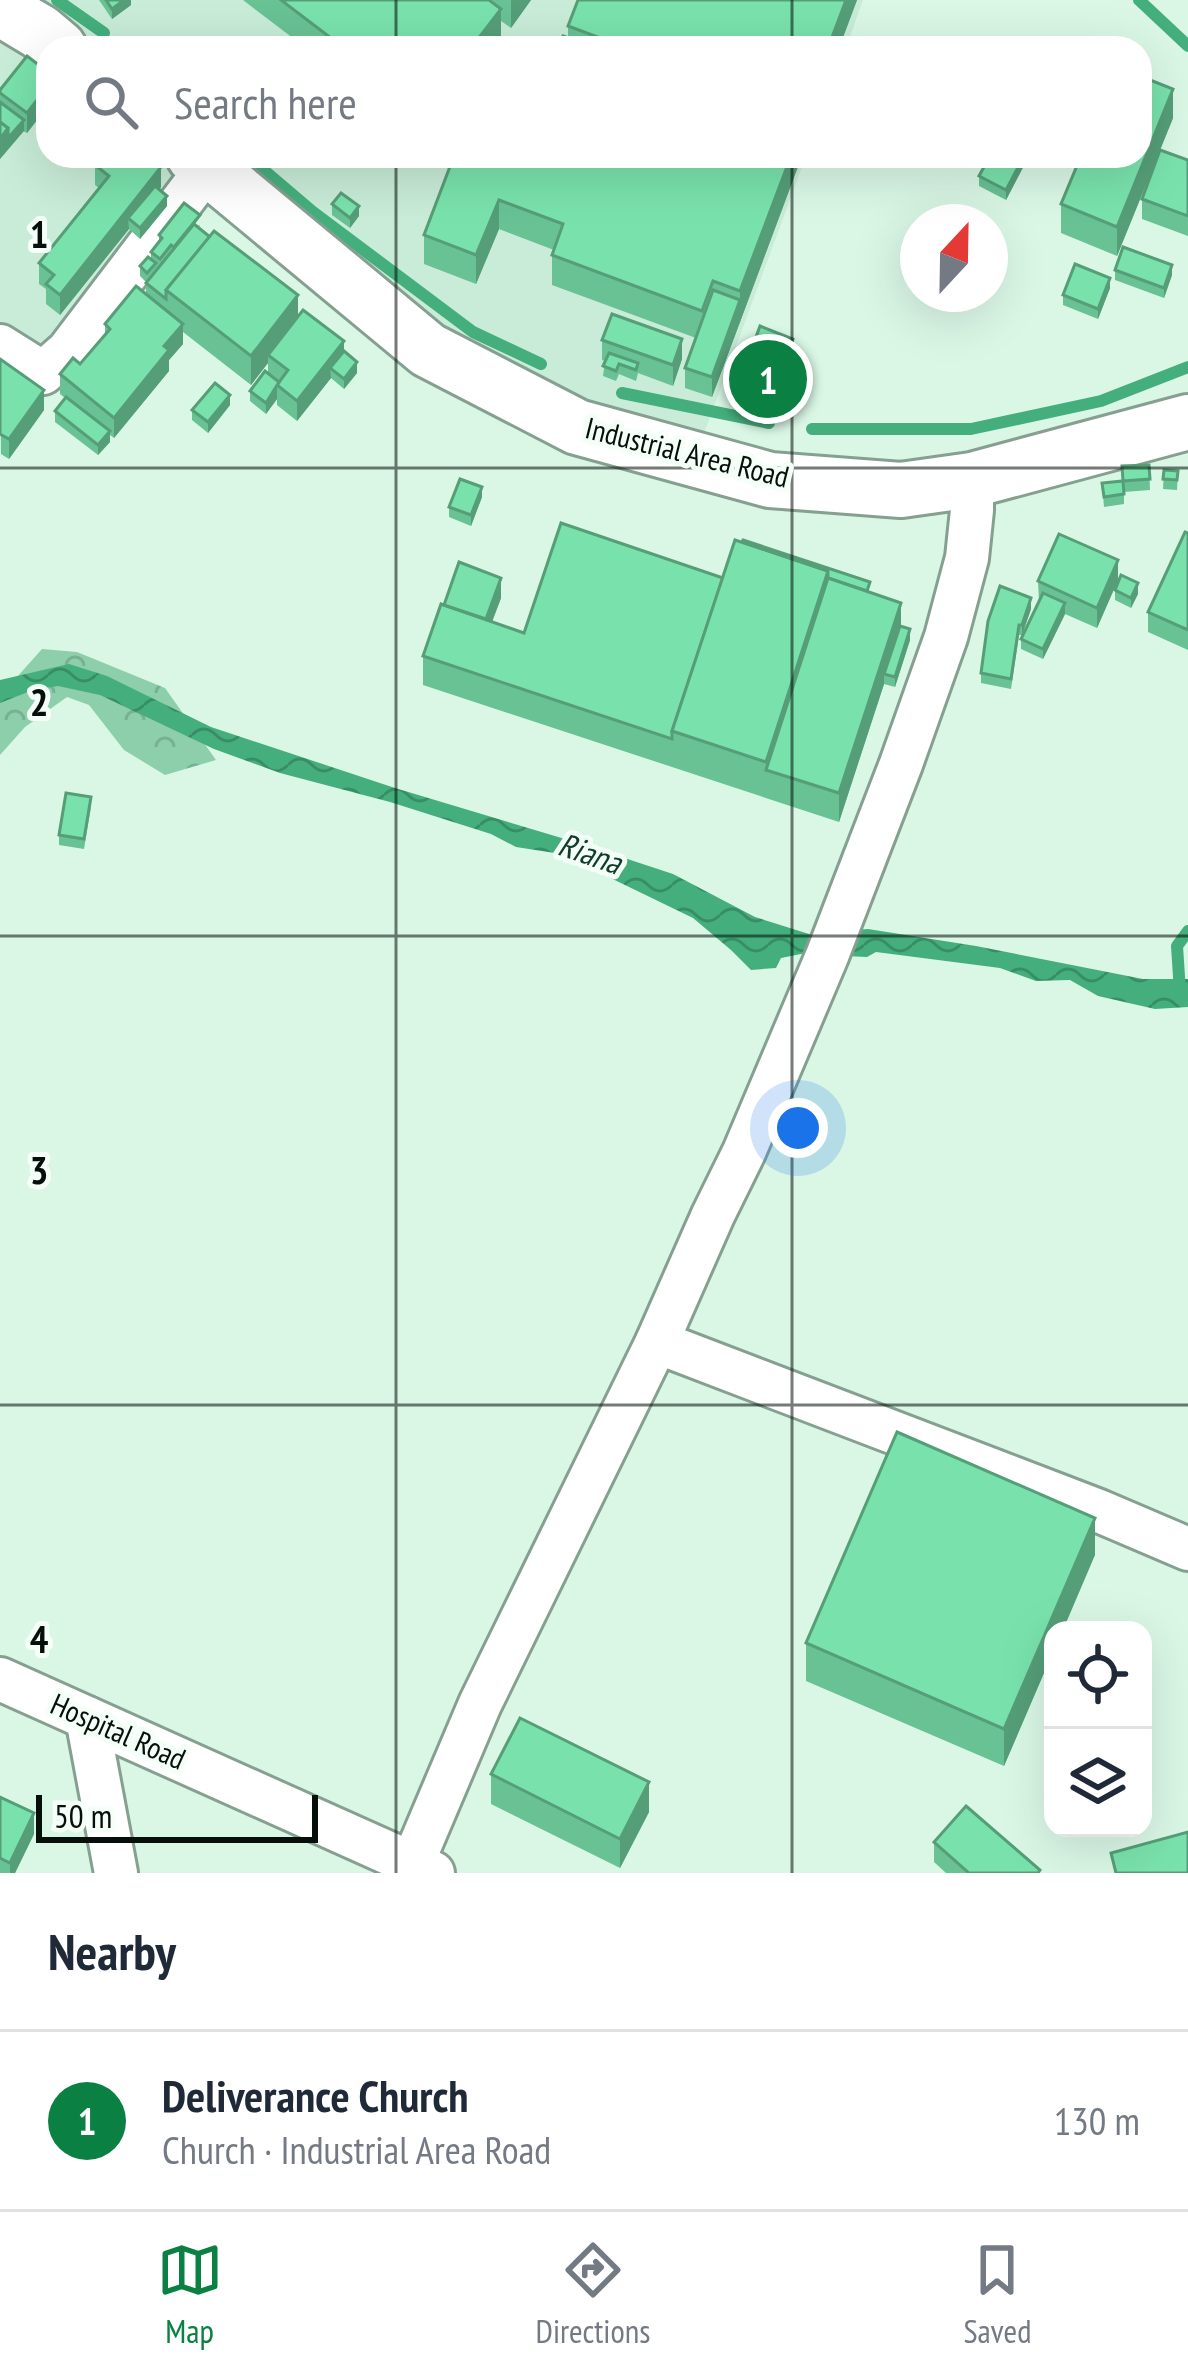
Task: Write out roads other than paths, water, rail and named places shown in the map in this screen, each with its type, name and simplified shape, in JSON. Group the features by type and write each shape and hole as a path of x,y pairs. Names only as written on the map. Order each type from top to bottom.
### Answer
{"main road":[{"path":"0,8 45,36"},
{"name":"Industrial Area Road","path":"208,168 428,350 578,427 770,480 901,490 972,480 1188,422"}],"street":[{"path":"0,346 43,373 68,351 197,168"},
{"path":"423,1868 480,1705 657,1342 827,956 946,637 967,558 972,480"},
{"path":"657,1342 1188,1549"},
{"name":"Hospital Road","path":"0,1679 423,1868"},
{"path":"87,1718 116,1873"}],"water":[{"name":"Riana","path":"69,664 107,676 211,727 673,874 755,917 809,934 868,929 1143,979 1188,979 1188,1007 1155,1009 1098,996 1070,980 1036,981 1000,968 876,952 867,957 801,954 781,958 776,968 751,970 693,918 561,854 516,847 491,834 390,802 280,773 214,749 100,695 58,686 0,703 0,680"}],"waterway":[{"path":"57,0 104,33"},
{"path":"1139,0 1188,46"},
{"path":"261,168 473,332 541,364"},
{"path":"812,429 971,429 1101,401 1188,367"},
{"path":"622,393 769,423"},
{"path":"1180,992 1177,946 1188,931"}],"place":[{"name":"Deliverance Church","path":"768,379"}]}
